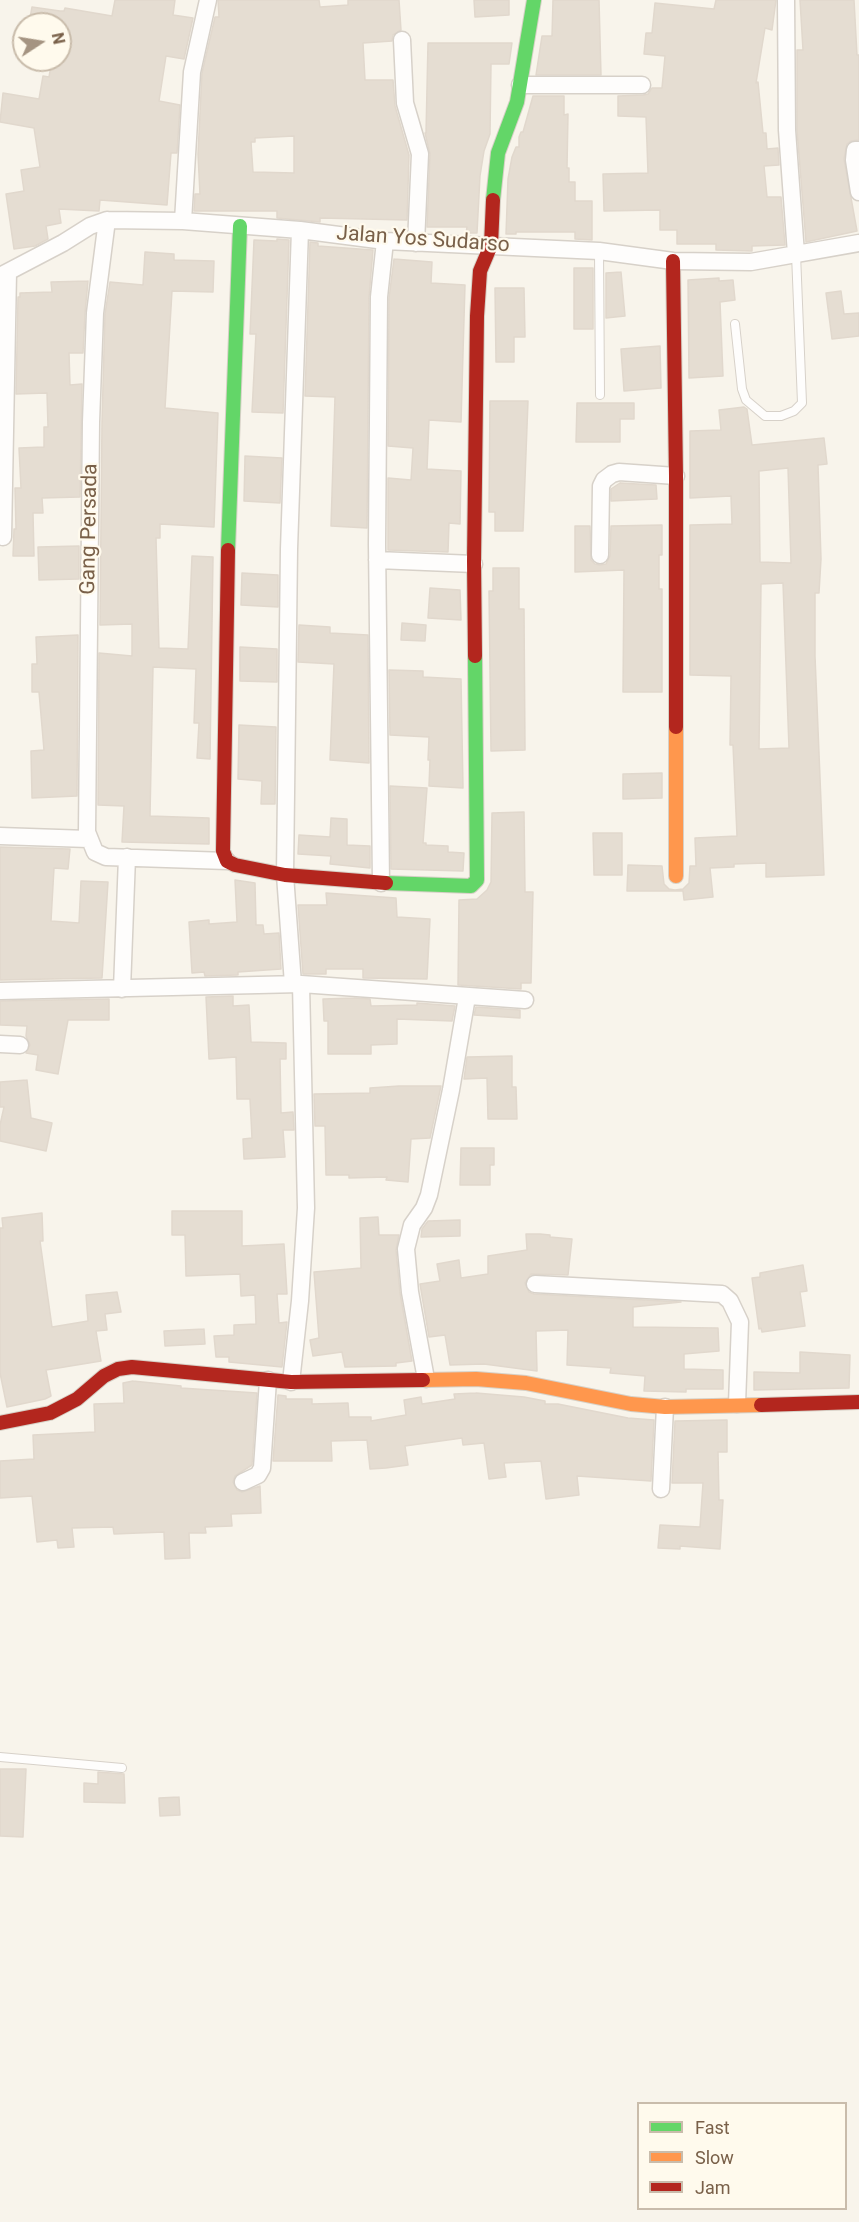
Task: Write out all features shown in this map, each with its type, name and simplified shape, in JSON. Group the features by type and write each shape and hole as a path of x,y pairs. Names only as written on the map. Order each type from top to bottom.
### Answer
{"street":[{"path":"183,221 192,72 208,0"},
{"path":"0,836 88,839 94,852 106,857 227,861 245,868 285,875 381,883 471,886 477,880 474,558 477,316 480,271 491,245 494,178 498,153 517,102 534,0"},
{"path":"786,0 787,130 796,254"},
{"path":"402,40 405,103 420,154 416,243"},
{"path":"520,85 642,85"},
{"path":"859,150 855,150 854,160 859,192"},
{"name":"Jalan Yos Sudarso","path":"4,274 90,226 107,220 183,221 300,230 385,241 599,251 673,261 751,262 859,243"},
{"name":"Gang Persada","path":"88,839 91,423 95,313 107,220"},
{"path":"227,861 223,851 222,837 228,533 240,226"},
{"path":"291,1382 300,1301 306,1208 297,984 285,875 289,549 300,230"},
{"path":"381,883 377,553 380,297 385,241"},
{"path":"673,261 676,476 676,876"},
{"path":"3,537 4,274"},
{"path":"600,555 601,486 604,480 619,472 676,476"},
{"path":"377,553 474,558"},
{"path":"122,989 127,857"},
{"path":"0,991 297,984 525,1000"},
{"path":"426,1379 410,1292 407,1238 426,1202 451,1090 467,997"},
{"path":"0,1044 20,1045"},
{"path":"535,1284 722,1294 730,1301 741,1322 737,1404"},
{"path":"0,1423 50,1413 77,1399 105,1376 118,1369 145,1368 291,1382 476,1379 526,1383 631,1404 665,1407 859,1402"},
{"path":"243,1482 258,1475 262,1468 268,1380"},
{"path":"661,1489 665,1407"}],"lane":[{"path":"599,251 600,394"},
{"path":"735,324 742,389 746,400 765,416 781,416 794,411 802,403 796,254"},
{"path":"0,1757 122,1768"}],"building":[{"path":"115,0 175,0 173,15 193,18 184,59 166,56 159,101 180,105 177,153 171,153 167,205 100,200 99,211 59,209 61,223 46,226 48,239 35,246 14,249 6,194 24,191 21,170 40,167 34,128 0,122 3,93 39,99 43,76 49,77 50,72 72,72 72,12 31,12 32,7 60,11 64,11 65,8 112,16"},
{"path":"218,0 319,0 320,7 348,5 348,0 399,0 401,30 393,35 392,41 363,43 365,80 393,80 395,106 409,155 407,220 320,218 320,222 277,218 277,211 194,211 195,194 200,194 198,154 202,73 215,17 219,17","holes":["294,136 294,173 253,172 251,142 255,142 255,138"]},
{"path":"474,0 509,0 509,15 475,17"},
{"path":"553,0 599,0 601,75 536,75 542,36 552,36"},
{"path":"716,0 776,0 772,30 765,28 756,83 758,82 763,133 766,133 767,149 778,148 779,165 764,166 767,197 781,197 785,245 752,246 752,251 716,250 716,244 677,244 677,230 660,230 660,210 604,211 603,174 648,173 646,117 618,116 618,96 643,95 648,94 652,88 662,88 665,56 644,54 646,33 652,33 655,3 714,9"},
{"path":"800,0 854,0 857,55 859,55 859,140 847,144 844,159 857,231 806,242 797,130 797,50 803,50"},
{"path":"428,43 512,43 509,64 491,64 490,134 484,151 480,176 477,233 466,233 467,227 427,227 430,154 425,133"},
{"path":"533,96 564,96 564,115 568,114 569,182 575,182 575,201 592,201 592,240 575,239 575,232 506,234 508,179 512,157 516,147 519,147 519,137 523,132"},
{"path":"277,239 289,240 283,413 252,412 256,334 250,334 254,240 277,241"},
{"path":"310,242 318,243 318,246 373,250 369,297 367,528 331,526 335,397 305,396"},
{"path":"145,252 174,254 174,260 214,261 213,292 172,291 165,408 218,413 214,527 160,524 160,538 156,538 159,648 188,649 192,556 213,557 210,759 197,758 199,723 194,723 196,669 153,667 150,816 209,818 209,844 122,842 124,806 98,805 99,653 132,656 132,624 100,625 105,314 110,282 143,285"},
{"path":"394,259 432,262 431,283 465,285 461,422 429,420 427,469 461,471 460,524 449,523 448,552 388,550 388,478 411,480 413,448 388,446 389,298"},
{"path":"574,268 593,268 593,329 574,329"},
{"path":"621,272 625,316 606,318 606,273"},
{"path":"719,278 719,281 733,280 735,300 720,302 723,376 689,378 688,280"},
{"path":"88,281 83,353 69,353 70,385 82,384 80,497 42,498 43,513 33,513 34,556 13,556 14,529 16,529 15,488 21,488 19,448 44,447 44,427 48,427 47,393 16,394 18,297 20,293 52,292 51,282"},
{"path":"495,288 524,288 525,337 514,337 514,362 496,362"},
{"path":"841,291 844,314 859,313 859,336 832,339 826,293"},
{"path":"660,346 661,388 624,391 621,349"},
{"path":"490,401 528,401 523,531 495,531 495,512 489,512"},
{"path":"577,403 634,403 634,419 620,419 620,442 576,442"},
{"path":"744,407 747,409 752,445 824,438 827,464 818,465 821,559 819,593 815,593 815,656 824,875 766,877 766,863 734,864 734,867 710,868 713,897 684,900 683,891 627,891 628,865 662,866 664,884 669,889 683,889 689,883 690,866 696,866 695,838 737,836 733,745 730,745 731,676 690,675 690,525 732,524 731,496 690,498 690,431 721,430 719,410","holes":["788,468 791,563 760,562 759,471","783,583 789,748 759,749 761,584"]},
{"path":"245,456 282,458 280,503 244,501"},
{"path":"620,483 656,485 657,499 611,501 611,489"},
{"path":"662,525 659,589 662,589 662,692 623,692 624,570 575,572 575,526 590,526 591,560 600,565 606,564 610,556 611,526"},
{"path":"79,546 79,579 39,580 38,547"},
{"path":"493,568 519,568 519,609 524,609 525,750 491,751 489,591 493,591"},
{"path":"242,573 278,575 278,607 241,605"},
{"path":"430,588 460,590 461,620 428,618"},
{"path":"402,623 426,625 425,641 401,640"},
{"path":"299,625 330,627 330,633 368,635 369,763 330,760 334,664 298,662"},
{"path":"78,635 77,796 32,798 31,751 44,750 39,692 32,692 32,664 37,664 36,637"},
{"path":"240,647 277,649 277,682 240,681"},
{"path":"389,670 423,671 423,677 461,679 463,788 429,786 429,737 390,735"},
{"path":"239,725 276,727 275,804 261,804 262,781 238,779"},
{"path":"662,773 662,798 623,799 623,774"},
{"path":"390,786 427,788 423,843 448,846 448,852 464,853 463,871 391,869"},
{"path":"524,812 525,892 533,892 531,983 521,983 521,989 458,985 459,900 477,899 487,890 491,882 492,813"},
{"path":"331,818 347,819 347,845 370,846 370,868 330,864 331,856 298,854 299,835 330,837"},
{"path":"593,833 622,833 622,875 594,875"},
{"path":"0,847 70,849 68,869 54,868 51,921 79,923 81,881 108,882 102,978 0,980"},
{"path":"235,880 255,883 256,925 263,925 264,934 279,933 281,969 238,972 238,975 205,976 204,972 192,973 189,922 209,920 209,924 237,922"},
{"path":"326,893 396,898 397,917 430,919 427,979 363,978 363,969 326,969 326,974 303,974 298,905 327,905"},
{"path":"233,996 233,1006 249,1005 251,1042 286,1043 286,1059 280,1059 281,1113 293,1112 294,1130 283,1130 285,1157 244,1159 243,1139 252,1138 250,1099 237,1099 236,1057 209,1059 206,997"},
{"path":"109,999 109,1020 68,1020 58,1074 36,1070 38,1055 26,1053 30,1045 26,1036 27,1026 0,1025 0,1001"},
{"path":"323,999 370,999 371,1006 417,1005 417,1003 455,1006 452,1021 397,1019 397,1044 371,1045 371,1054 328,1054 328,1021 324,1021"},
{"path":"476,1007 520,1010 520,1018 474,1015"},
{"path":"512,1056 512,1087 516,1087 517,1119 488,1119 487,1078 464,1079 467,1057"},
{"path":"27,1080 31,1118 52,1123 46,1151 0,1141 0,1125 4,1107 0,1107 0,1082"},
{"path":"441,1086 430,1138 411,1139 408,1182 386,1180 387,1177 349,1178 349,1175 326,1175 325,1126 315,1126 314,1094 370,1093 370,1088"},
{"path":"461,1148 494,1148 494,1165 490,1165 490,1185 460,1185"},
{"path":"172,1211 242,1211 242,1246 284,1244 287,1294 277,1294 279,1323 287,1322 282,1367 229,1362 229,1357 216,1357 214,1336 234,1335 234,1325 256,1324 255,1295 241,1296 240,1274 186,1276 185,1235 172,1235"},
{"path":"42,1213 43,1241 40,1241 52,1327 88,1321 86,1295 117,1292 121,1312 105,1314 107,1330 96,1331 101,1361 46,1370 51,1396 7,1407 0,1373 0,1228 3,1228 2,1218"},
{"path":"378,1217 379,1235 399,1235 396,1250 400,1293 412,1361 396,1363 396,1366 345,1367 342,1352 313,1356 310,1340 319,1338 314,1272 361,1268 360,1218"},
{"path":"460,1220 460,1236 421,1237 422,1229 428,1221"},
{"path":"526,1234 572,1239 568,1275 531,1274 525,1283 529,1292 681,1302 633,1307 633,1327 718,1328 719,1351 684,1354 684,1369 723,1370 723,1389 686,1389 686,1392 644,1391 645,1376 610,1373 611,1368 567,1365 568,1330 536,1331 537,1371 484,1364 450,1365 445,1335 429,1337 420,1284 440,1281 437,1264 459,1260 461,1278 488,1274 488,1256 527,1250"},
{"path":"803,1265 807,1291 800,1292 805,1326 762,1332 761,1328 759,1329 752,1278 760,1277 760,1273"},
{"path":"204,1329 205,1344 165,1346 164,1331"},
{"path":"800,1352 850,1355 849,1388 754,1390 754,1372 800,1373"},
{"path":"133,1381 181,1386 181,1388 257,1393 252,1465 235,1476 233,1482 237,1490 242,1492 260,1486 261,1513 231,1514 232,1526 205,1527 206,1533 189,1533 190,1558 165,1559 164,1532 114,1534 113,1527 72,1528 74,1547 58,1548 57,1540 37,1542 32,1496 0,1498 0,1461 34,1459 33,1435 95,1432 94,1404 124,1403 123,1383"},
{"path":"476,1393 524,1397 545,1401 545,1404 558,1404 628,1418 654,1420 651,1481 577,1476 579,1495 546,1499 541,1461 504,1463 506,1477 489,1479 484,1443 463,1445 462,1438 405,1446 408,1465 386,1468 370,1469 367,1440 331,1441 332,1461 273,1461 278,1395 286,1396 286,1399 312,1399 312,1404 348,1403 349,1417 371,1417 371,1421 406,1415 404,1400 421,1397 422,1404 455,1399 454,1394"},
{"path":"727,1420 727,1452 718,1452 719,1500 723,1500 720,1549 680,1546 680,1549 658,1548 660,1525 700,1527 703,1483 672,1483 675,1421"},
{"path":"0,1769 26,1769 23,1837 0,1836"},
{"path":"98,1772 124,1774 125,1803 84,1802 84,1783 98,1784"},
{"path":"179,1797 180,1815 160,1816 159,1798"}],"traffic: fast":[{"path":"493,200 498,153 517,102 534,0"},
{"path":"228,550 240,226"},
{"path":"386,883 471,886 477,880 475,656"}],"traffic: slow":[{"path":"676,727 676,876"},
{"path":"423,1380 476,1379 526,1383 631,1404 665,1407 761,1405"}],"traffic: jam":[{"path":"475,656 477,316 480,271 491,245 493,200"},
{"path":"673,261 676,727"},
{"path":"228,550 223,851 227,861 235,865 285,875 386,883"},
{"path":"0,1423 50,1413 77,1399 104,1376 118,1369 132,1367 291,1382 423,1380"},
{"path":"761,1405 859,1402"}]}
